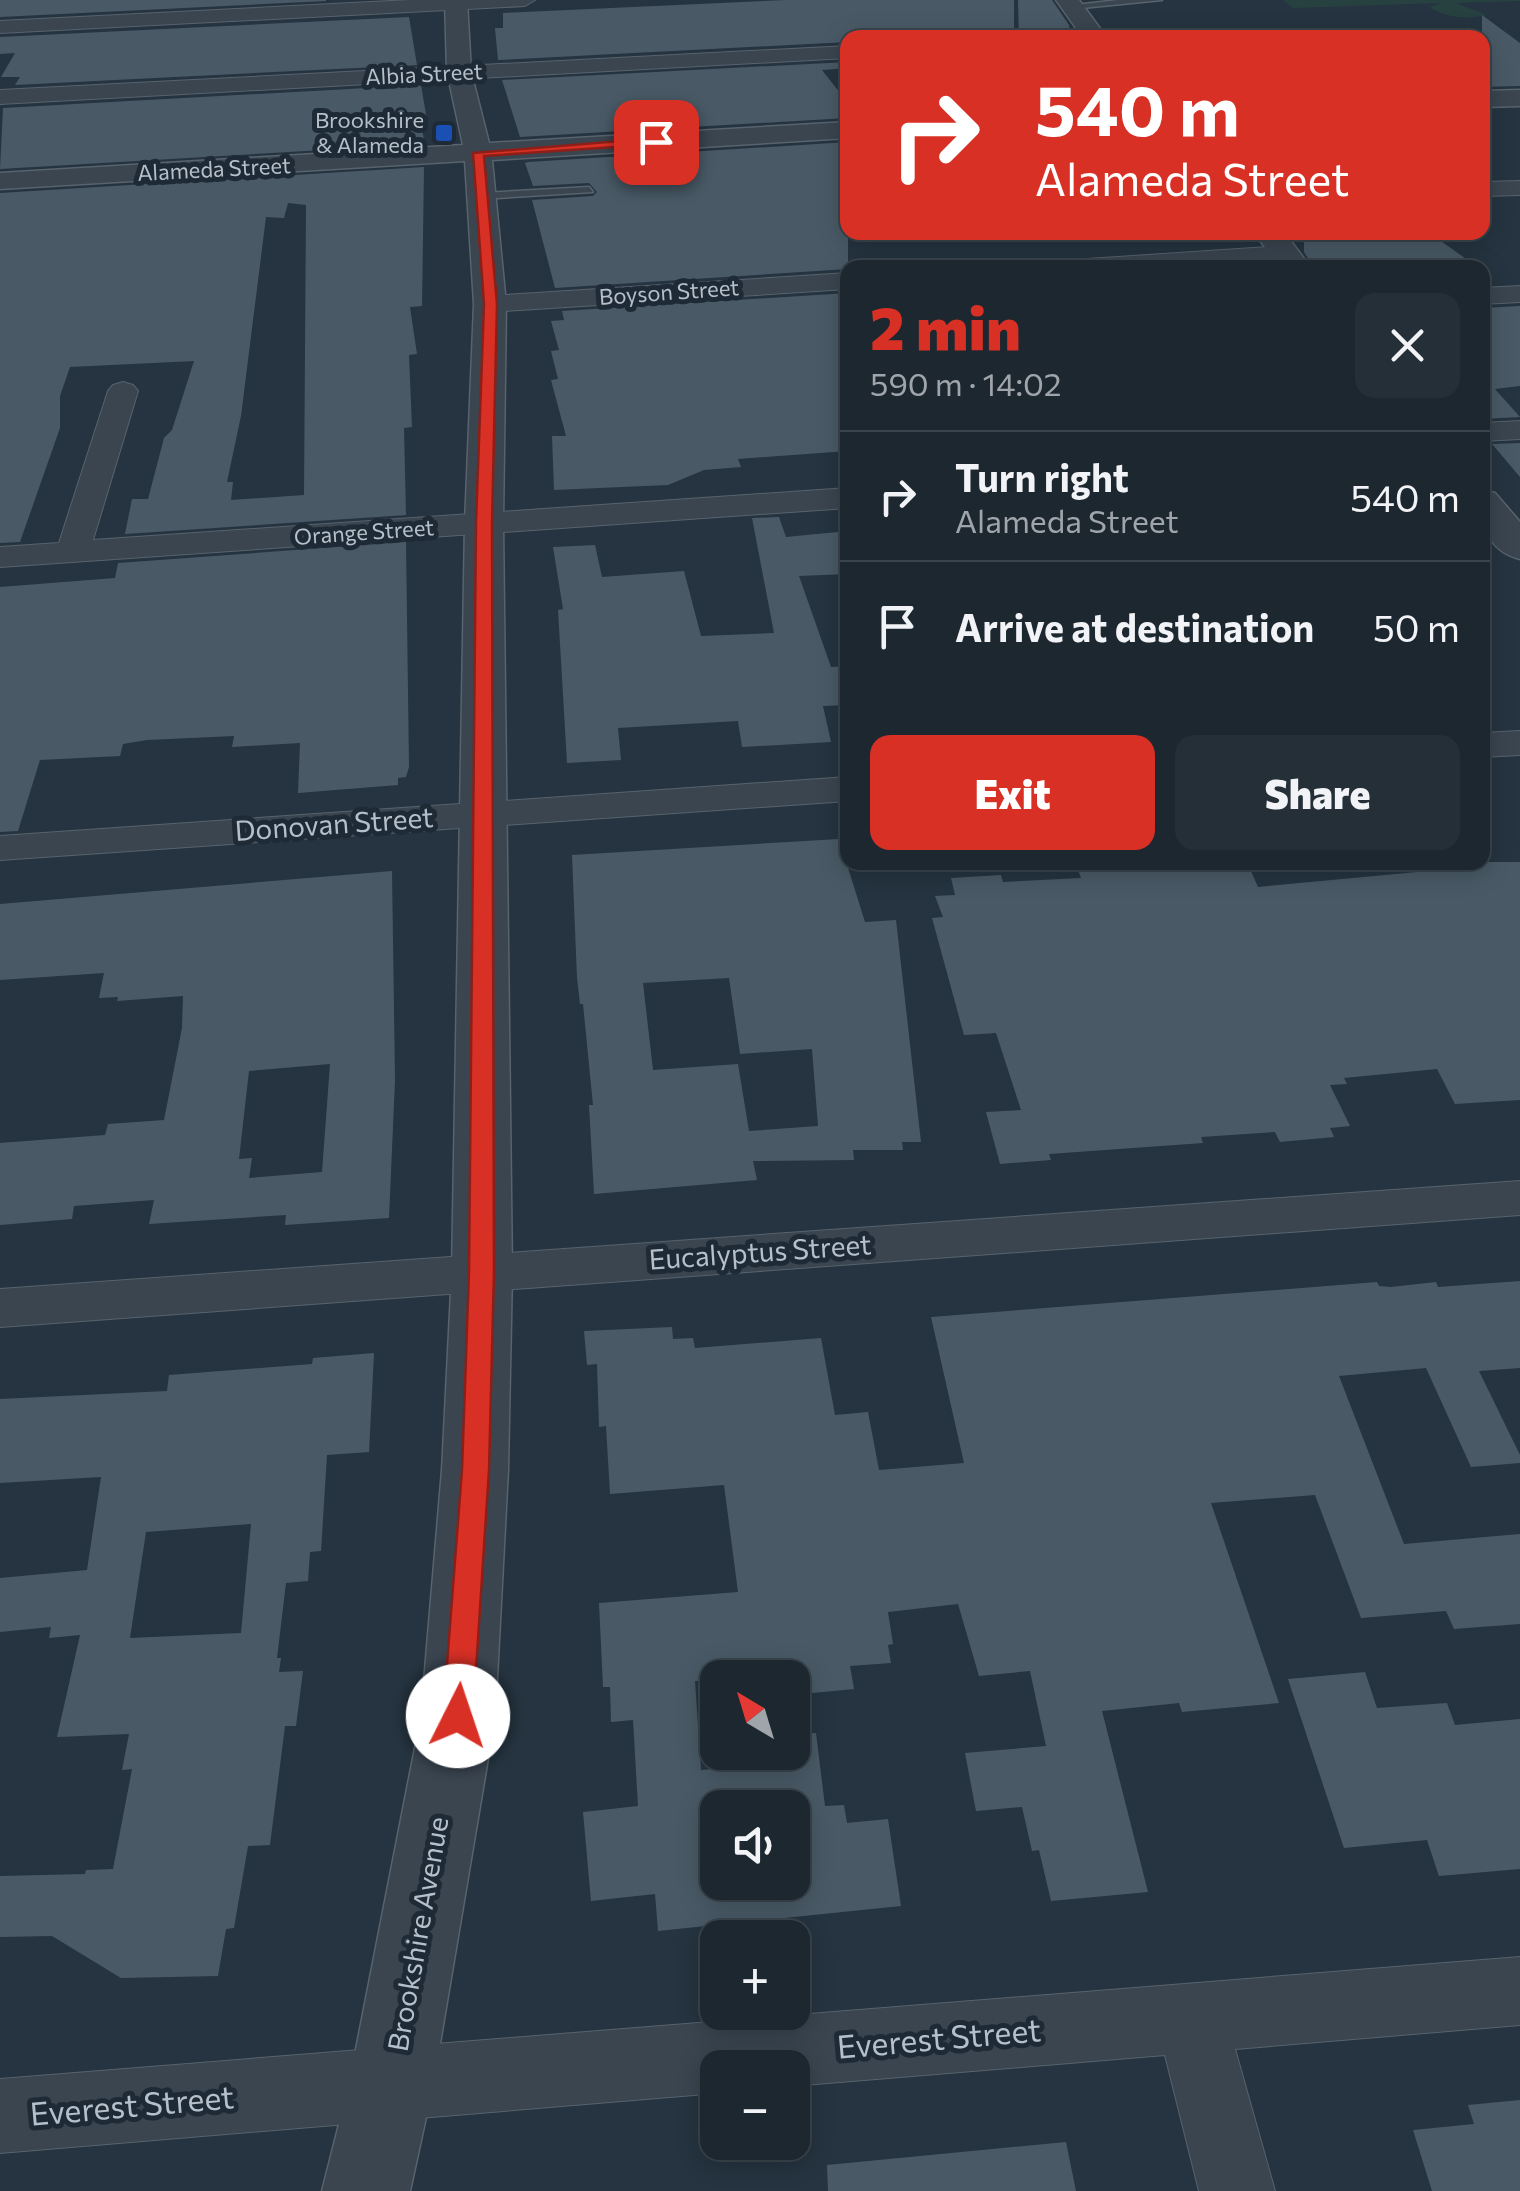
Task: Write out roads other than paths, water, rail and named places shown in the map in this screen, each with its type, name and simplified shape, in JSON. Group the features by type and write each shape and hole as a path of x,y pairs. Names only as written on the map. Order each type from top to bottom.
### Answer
{"street":[{"path":"0,26 525,0"},
{"name":"Brookshire Avenue","path":"366,2191 390,2085 458,1716 475,1470 482,1272 484,523 490,304 480,175 459,72 456,2"},
{"path":"1077,4 1091,30"},
{"name":"Albia Street","path":"0,97 840,52"},
{"path":"1490,99 1520,98"},
{"name":"Alameda Street","path":"0,182 480,175 573,152 840,131"},
{"path":"1490,189 1520,188"},
{"path":"1171,260 1283,251"},
{"name":"Boyson Street","path":"490,304 840,282"},
{"path":"1490,296 1520,294"},
{"path":"73,552 123,391"},
{"path":"1490,432 1520,430"},
{"name":"Orange Street","path":"0,557 840,499"},
{"path":"1490,511 1520,547"},
{"path":"1490,745 1520,743"},
{"name":"Donovan Street","path":"0,848 840,791"},
{"name":"Eucalyptus Street","path":"0,1308 1520,1198"},
{"name":"Everest Street","path":"0,2116 1520,1991"},
{"path":"1191,2018 1236,2191"}],"lane":[{"path":"1077,4 1156,0"},
{"path":"480,175 589,190"}],"place":[{"name":"Brookshire & Alameda","path":"444,133"}]}
